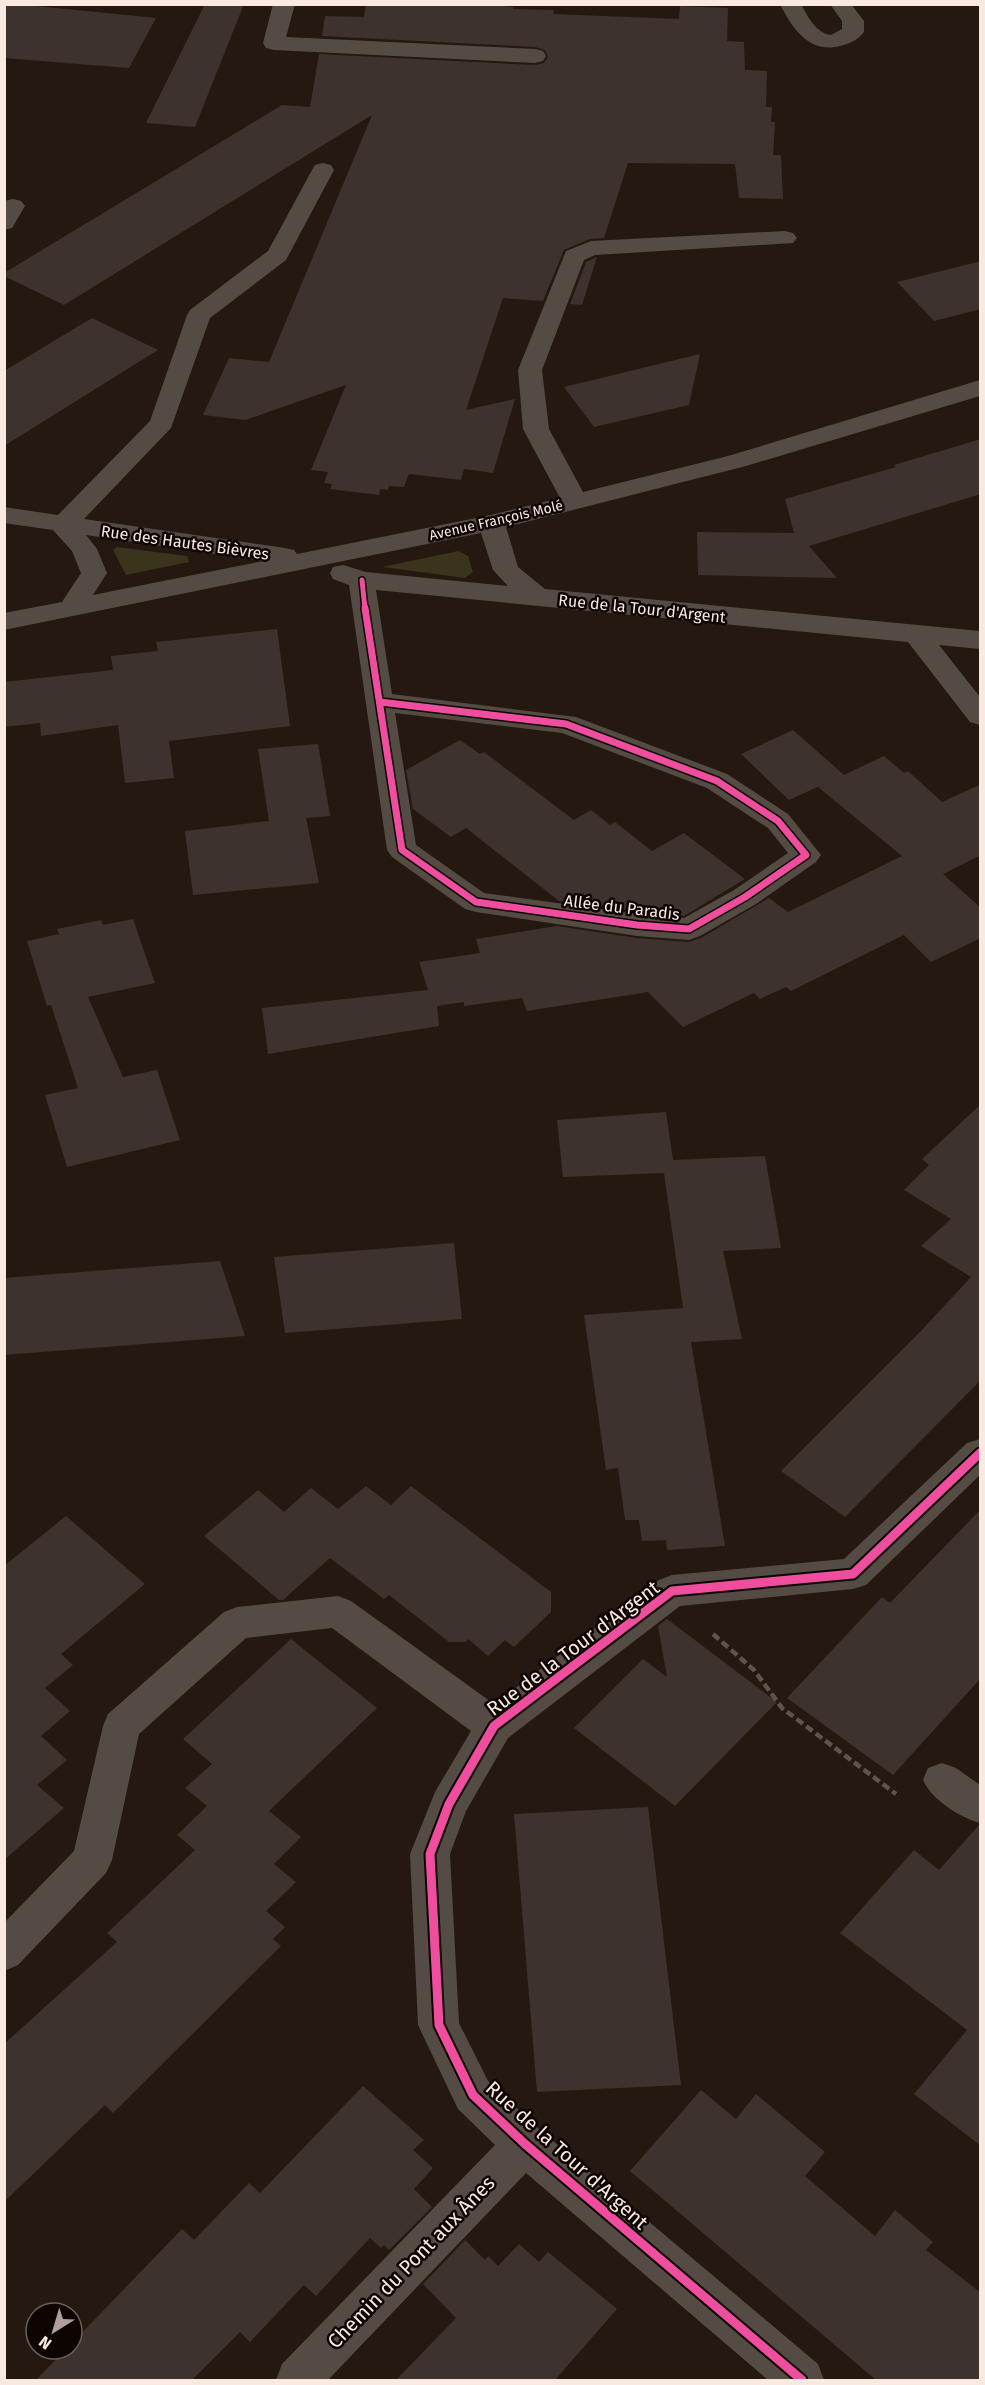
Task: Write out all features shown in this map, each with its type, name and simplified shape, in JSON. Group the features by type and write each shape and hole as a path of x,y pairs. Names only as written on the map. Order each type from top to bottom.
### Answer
{"street":[{"path":"284,4 274,43 535,56"},
{"path":"790,4 802,28 818,40 843,40 853,32 853,21 840,4"},
{"path":"63,525 162,423 199,315 278,255 323,170"},
{"path":"575,502 536,429 530,370 574,256 591,249 785,238"},
{"name":"Avenue François Molé","path":"4,622 491,523 737,461 981,388"},
{"name":"Rue des Hautes Bièvres","path":"4,515 307,559"},
{"name":"Rue de la Tour d'Argent","path":"491,523 506,570 539,598"},
{"name":"Rue des Hautes Bièvres","path":"63,525 84,549 94,573 72,607"},
{"name":"Rue de la Tour d'Argent","path":"307,559 362,580 981,640"},
{"name":"Allée du Paradis","path":"362,580 365,612 402,850 476,902 637,925 689,929 746,897 806,855 778,821 717,781 566,724 380,702"},
{"path":"917,635 981,716"},
{"name":"Rue de la Tour d'Argent","path":"802,2380 525,2144 473,2095 439,2025 430,1854 449,1804 494,1726 672,1591 853,1574 981,1453"},
{"path":"4,1952 92,1860 122,1726 237,1623 338,1612 494,1726"},
{"path":"942,1780 981,1806"},
{"name":"Chemin du Pont aux Ânes","path":"298,2380 525,2144"}],"path":[{"path":"672,1591 692,1615 754,1670 782,1708 881,1783"}],"shaded area":[{"path":"117,547 187,556 189,562 126,575 113,550"},
{"path":"458,551 468,556 473,572 465,578 382,567"}],"building":[{"path":"4,4 156,18 129,68 4,58"},
{"path":"205,4 244,4 195,127 146,123"},
{"path":"366,4 485,4 513,7 513,9 554,10 553,14 679,19 680,6 728,8 727,41 744,42 745,70 767,71 766,107 772,107 771,122 775,122 773,155 781,155 783,199 739,198 735,164 628,163 604,238 590,239 564,250 543,301 503,298 466,410 515,399 493,473 464,469 461,480 409,474 404,487 389,486 388,490 380,489 379,495 330,489 332,484 324,483 328,472 311,470 346,385 245,420 203,415 229,358 269,362 372,115 64,305 4,276 4,273 282,105 310,107 319,54 535,65 544,63 548,57 545,50 535,47 322,36 325,16 364,17"},
{"path":"597,257 582,305 570,304 586,262"},
{"path":"981,261 981,309 934,321 897,282"},
{"path":"92,318 158,350 4,446 4,371"},
{"path":"700,354 689,405 594,427 564,387"},
{"path":"981,439 981,494 809,546 837,578 698,575 697,532 794,533 785,499 896,467 894,465"},
{"path":"277,629 290,726 169,741 174,778 125,783 118,725 41,736 40,723 4,727 4,682 113,670 111,656 158,651 156,642"},
{"path":"793,730 844,775 789,800 741,754"},
{"path":"460,740 480,754 484,752 574,820 591,810 610,825 615,822 652,851 684,833 745,879 684,916 559,901 466,828 451,837 413,809 406,770"},
{"path":"318,744 330,816 306,818 319,883 193,895 185,831 269,821 258,749"},
{"path":"884,756 904,773 908,771 942,802 981,784 981,855 943,874 981,908 981,938 931,962 904,935 791,991 786,987 760,999 754,993 683,1027 648,992 527,1011 522,998 464,1006 464,1002 437,1006 439,1026 268,1054 262,1008 428,990 419,962 480,953 476,939 557,926 637,938 689,942 701,938 769,898 788,912 902,856 818,787"},
{"path":"133,919 155,983 88,997 123,1077 157,1070 180,1140 67,1167 45,1095 78,1088 51,1005 47,1006 27,941 59,934 57,929 101,920 103,925"},
{"path":"981,1104 981,1380 845,1517 781,1471 920,1332 971,1277 921,1246 951,1219 904,1190 929,1165 922,1159"},
{"path":"666,1112 673,1160 765,1156 781,1248 723,1251 742,1339 691,1342 725,1546 667,1550 666,1540 642,1541 639,1520 625,1520 618,1468 606,1470 584,1315 683,1308 664,1173 563,1177 557,1120"},
{"path":"454,1243 462,1319 285,1333 274,1257"},
{"path":"220,1261 245,1336 4,1355 4,1278"},
{"path":"366,1486 391,1505 411,1486 551,1592 551,1612 514,1647 505,1640 488,1656 468,1639 466,1642 449,1642 389,1595 384,1599 330,1558 283,1600 279,1600 204,1536 258,1490 284,1512 311,1488 338,1509"},
{"path":"981,1509 981,1678 893,1775 787,1698 882,1597 890,1603"},
{"path":"66,1516 145,1584 61,1654 73,1665 45,1688 70,1711 41,1736 67,1760 37,1785 64,1808 4,1860 4,1566"},
{"path":"667,1619 777,1702 675,1806 574,1728 643,1659 667,1677 658,1626"},
{"path":"291,1639 377,1708 269,1811 301,1837 274,1864 296,1882 266,1911 285,1927 273,1939 281,1946 113,2113 105,2105 4,2202 4,2044 117,1942 107,1933 195,1850 177,1835 207,1806 185,1788 212,1764 183,1739"},
{"path":"648,1807 681,2085 537,2092 514,1814"},
{"path":"981,1825 981,2146 914,2094 967,2030 840,1933 914,1850 939,1870"},
{"path":"363,2086 424,2140 413,2150 433,2168 414,2189 432,2207 389,2250 384,2245 381,2248 370,2238 316,2296 304,2285 250,2342 240,2332 192,2380 36,2380 54,2361 84,2361 84,2331 182,2229 194,2240 249,2183 260,2193"},
{"path":"701,2090 736,2119 756,2094 825,2152 805,2176 875,2236 895,2210 933,2242 926,2250 981,2293 981,2380 876,2380 630,2171"},
{"path":"465,2240 485,2260 488,2256 498,2266 519,2244 539,2262 548,2252 617,2309 555,2380 396,2380 456,2318 423,2284"}],"cycle path":[{"path":"362,580 365,611 402,850 476,902 637,925 689,929 745,897 806,855 778,821 717,781 566,724 380,702"},
{"path":"802,2380 525,2144 473,2095 439,2025 430,1854 449,1804 494,1726 672,1591 853,1574 980,1453"}]}
